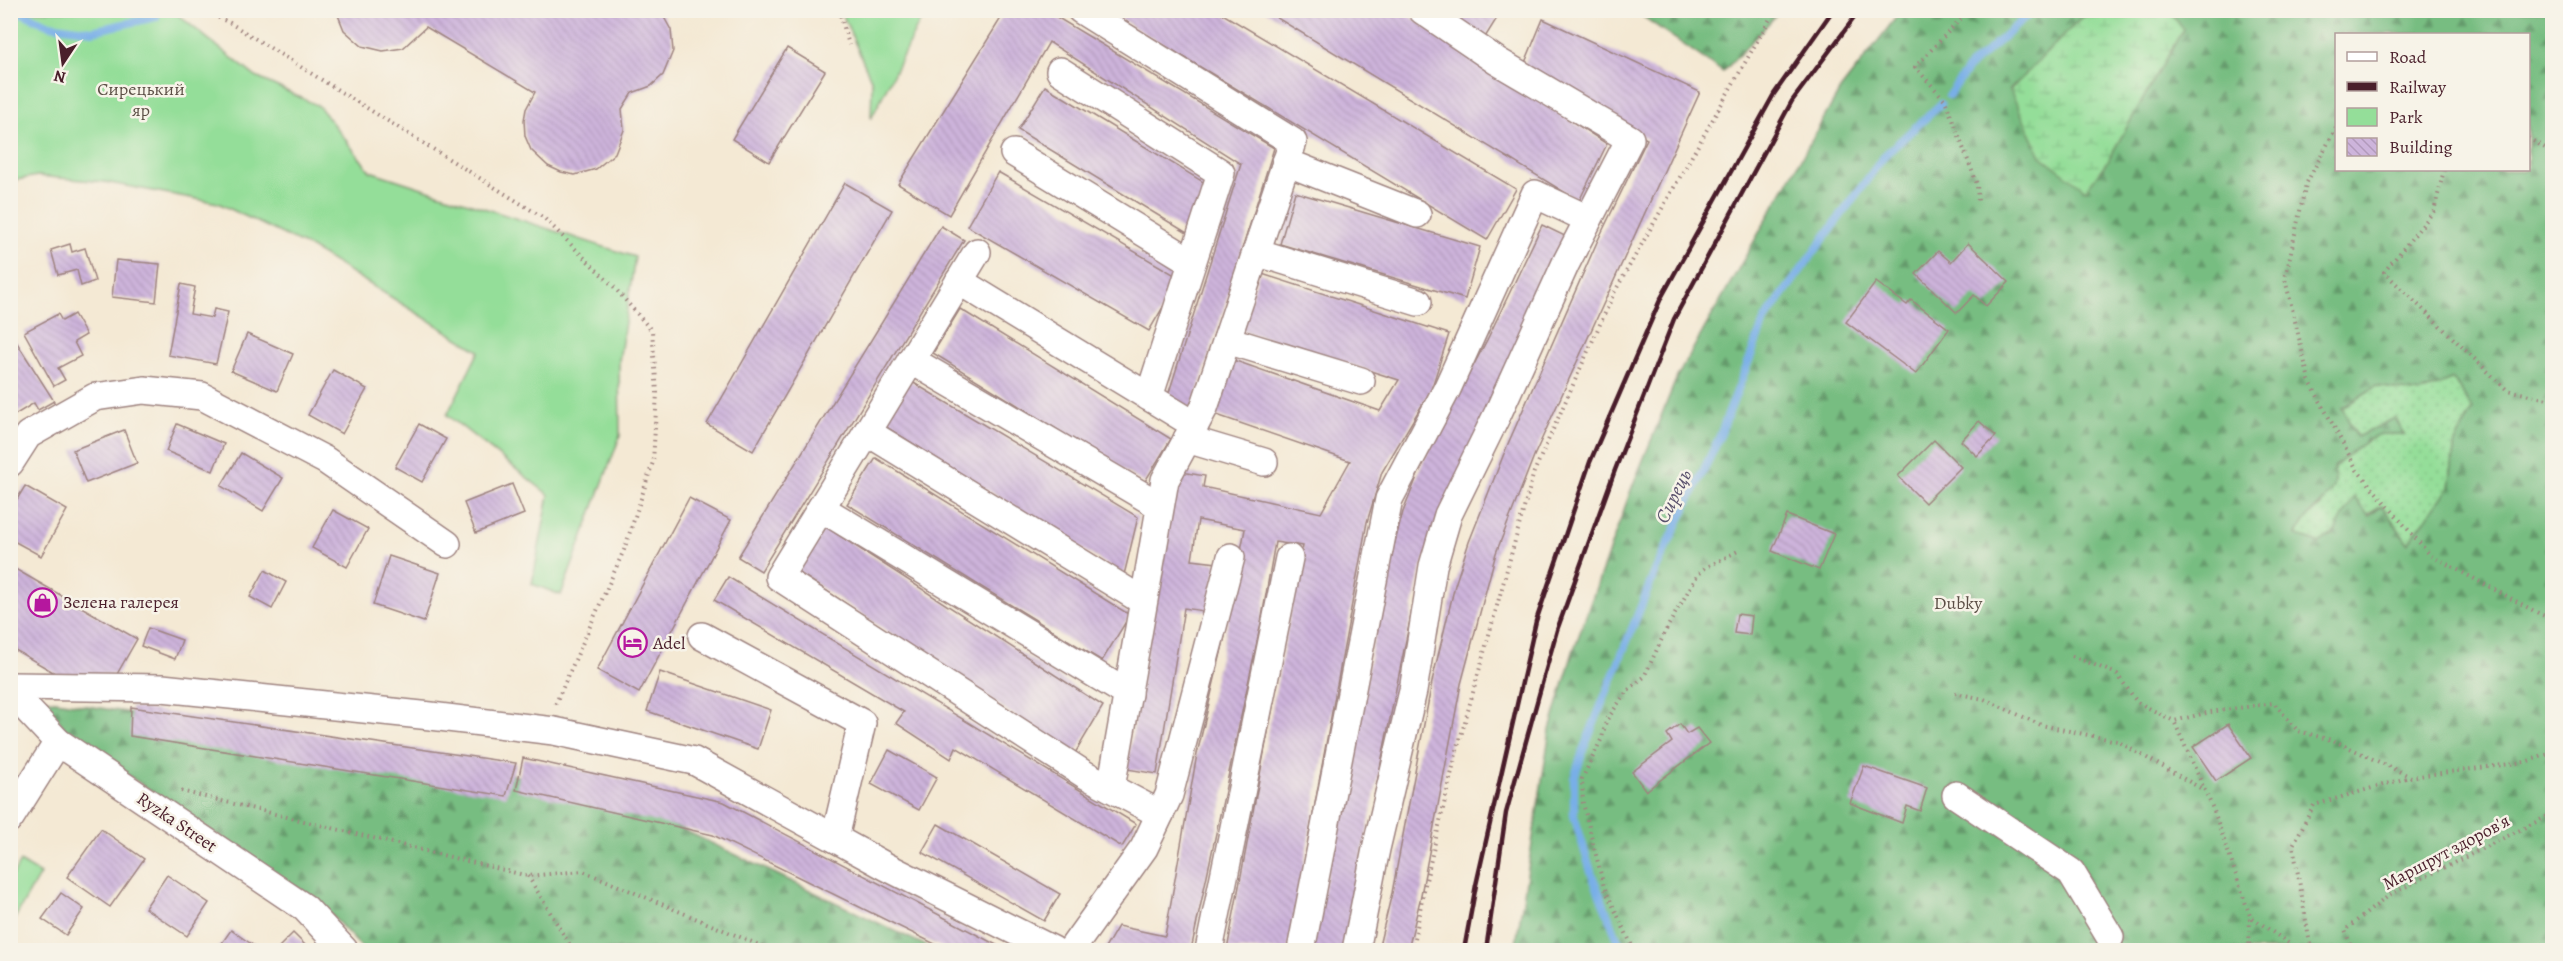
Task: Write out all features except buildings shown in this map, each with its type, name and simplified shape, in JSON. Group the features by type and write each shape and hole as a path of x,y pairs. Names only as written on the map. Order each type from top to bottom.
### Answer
{"street":[{"path":"1081,10 1293,142 1204,408 1165,480 1111,788"},
{"path":"1356,951 1376,849 1413,691 1433,566 1448,515 1588,219 1630,139 1497,61 1422,10"},
{"path":"1060,70 1221,173 1149,397"},
{"path":"1014,153 1192,262"},
{"path":"1286,162 1417,214"},
{"path":"1301,951 1389,499 1447,389 1535,194 1588,219"},
{"path":"977,252 779,577 1084,774 1160,814"},
{"path":"1256,252 1418,302"},
{"path":"960,281 1149,397 1191,432 1264,462"},
{"path":"1227,340 1361,381"},
{"path":"911,360 1160,506"},
{"path":"10,463 27,435 95,397 144,390 202,396 325,460 447,544"},
{"path":"867,432 1143,601"},
{"path":"821,508 1128,694"},
{"path":"1071,951 1144,848 1169,795 1231,557"},
{"path":"1209,951 1289,558"},
{"path":"702,636 862,723 835,838"},
{"path":"10,686 162,688 554,731 694,761 886,867 1053,951"},
{"name":"Ryzka Street","path":"10,691 58,742 305,908 344,951"},
{"path":"10,818 58,742"},
{"path":"1956,795 2071,872 2110,937"}],"path":[{"path":"85,10 93,13 105,10"},
{"path":"202,10 230,22 544,218 606,279 652,331 657,392 652,462 624,550 553,709"},
{"path":"839,10 849,45"},
{"path":"1413,951 1456,754 1534,472 1614,293 1775,10"},
{"path":"1969,10 1915,67 1945,100 1977,184 1978,202"},
{"path":"2335,132 2307,184 2285,279 2309,380 2357,470 2430,555 2553,619"},
{"path":"2530,139 2553,152"},
{"path":"2444,171 2434,211 2384,272 2508,390 2553,400"},
{"path":"1634,951 1604,887 1583,802 1582,779 1602,738 1606,721 1627,692 1644,676 1668,626 1697,576 1705,568 1738,551"},
{"path":"2072,656 2117,674 2137,702 2174,721 2214,811 2250,916 2249,951"},
{"path":"1955,693 1984,699 2041,725 2117,741 2203,790"},
{"path":"2174,721 2210,712 2274,703 2298,731 2335,741 2411,777"},
{"path":"2311,951 2293,845 2314,805 2411,777 2525,762 2553,753"},
{"path":"176,789 528,876 584,871 771,951"},
{"name":"Маршрут здоров'я","path":"2352,951 2345,930 2391,894 2553,814"},
{"path":"528,876 573,951"},
{"path":"2250,916 2298,951"}],"green space":[{"name":"Сирецький яр","path":"10,11 173,11 256,77 319,106 370,171 635,257 619,361 620,436 561,595 532,584 549,495 447,415 479,351 311,248 218,203 105,182 37,176 11,181"},
{"path":"841,11 925,11 871,119 872,82"},
{"path":"1635,11 1780,11 1723,72"},
{"name":"Dubky","path":"1901,11 2093,11 2080,19 2010,90 2108,160 2183,29 2169,11 2552,11 2552,950 1515,950 1550,730 1573,652 1632,487 1677,377 1840,90","holes":["2453,379 2473,410 2455,443 2449,488 2408,543 2382,506 2369,516 2354,497 2334,533 2319,543 2297,536 2304,521 2329,494 2334,484 2334,467 2362,444 2379,434 2405,434 2395,418 2357,437 2342,408 2376,386 2421,393"]},
{"path":"2093,11 2169,11 2183,29 2108,160 2086,190 2041,156 2010,90 2080,19"},
{"path":"2453,378 2473,409 2455,443 2449,488 2408,543 2382,506 2319,543 2297,536 2303,519 2321,506 2334,467 2362,444 2379,434 2405,434 2395,418 2357,437 2342,408 2376,386 2421,393"},
{"path":"43,699 497,770 661,819 935,950 364,950 321,904 72,738"},
{"path":"20,862 40,874 11,925 11,878"}],"waterway":[{"path":"15,10 50,25 92,31 156,17"},
{"name":"Сирець","path":"1949,95 1969,67 2034,10"},
{"name":"Сирець","path":"1622,950 1592,875 1574,816 1574,778 1584,748 1656,569 1719,438 1765,319 1885,155 1941,104"}],"railway":[{"path":"1464,950 1476,885 1536,621 1590,462 1661,298 1774,94 1833,10"},
{"path":"1486,950 1506,813 1557,630 1615,470 1674,319 1792,101 1860,10"}],"place":[{"name":"Зелена галерея","path":"42,602"},
{"name":"Adel","path":"632,643"}]}
